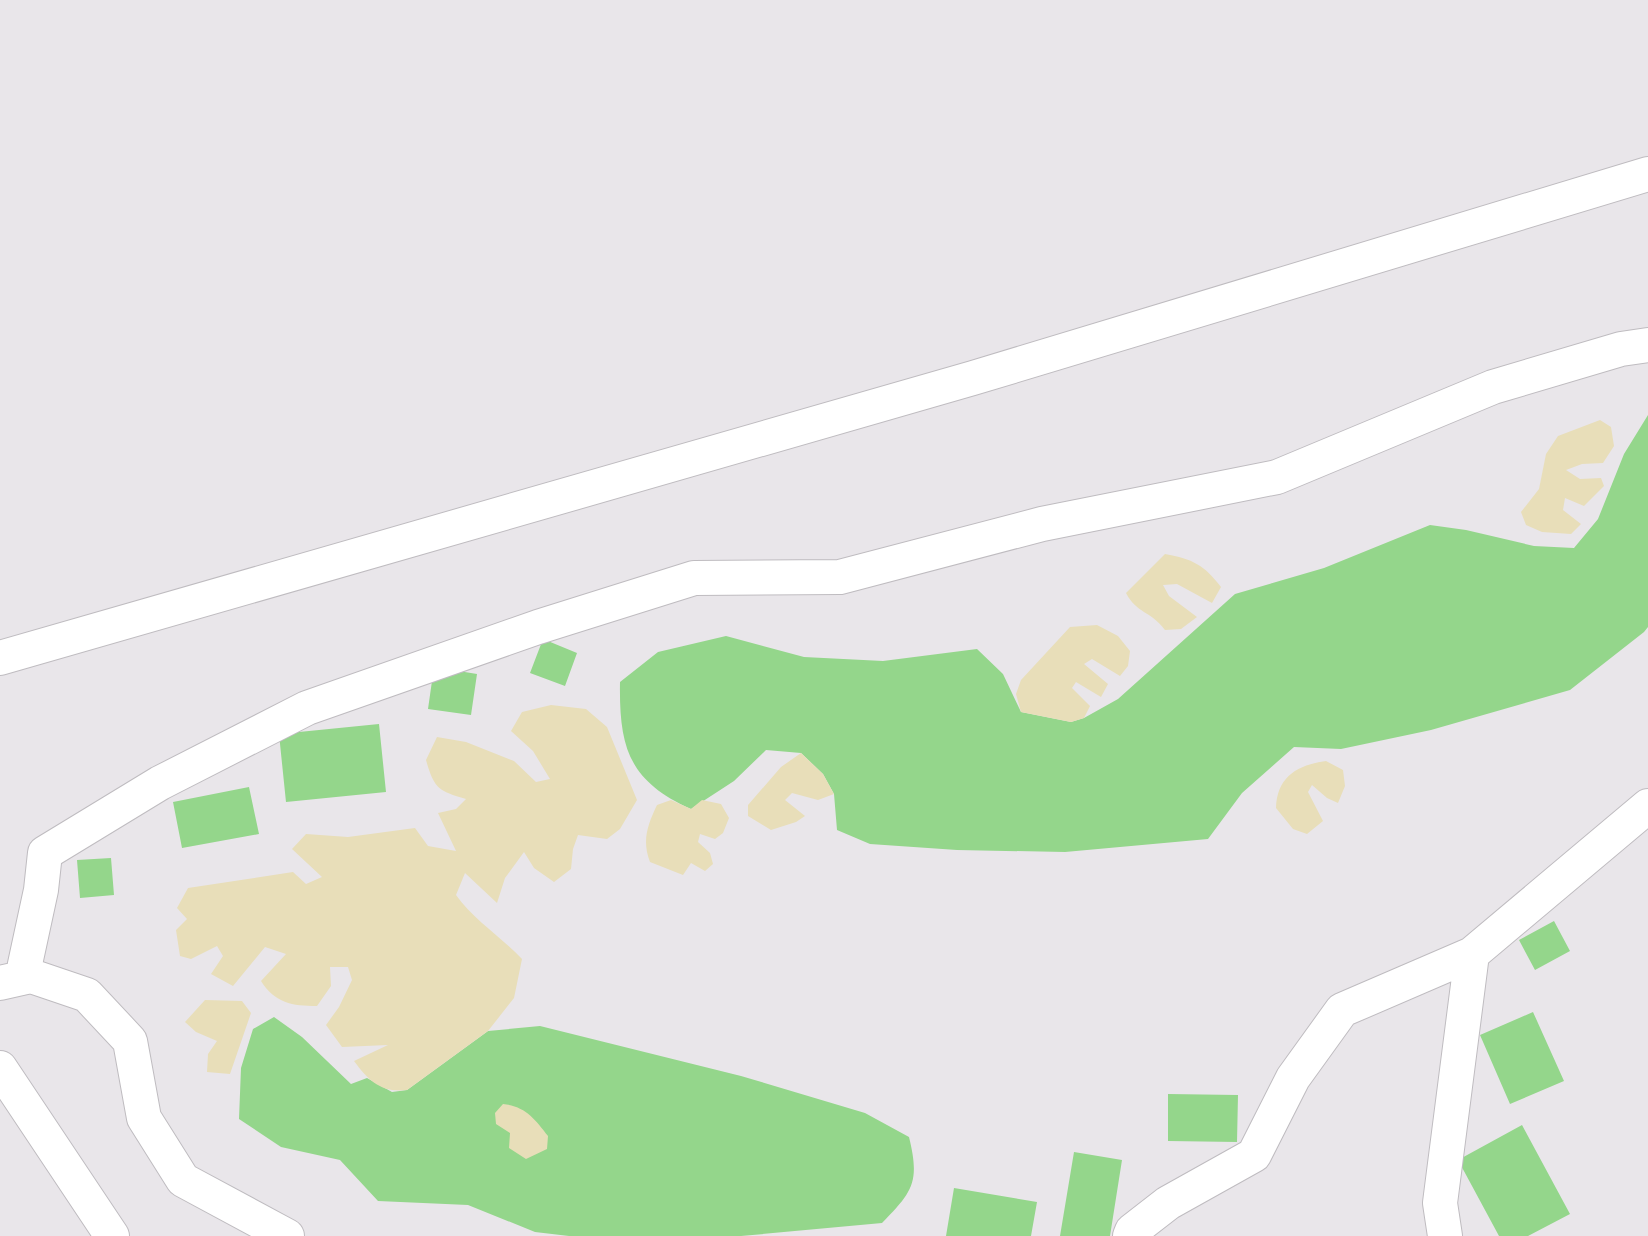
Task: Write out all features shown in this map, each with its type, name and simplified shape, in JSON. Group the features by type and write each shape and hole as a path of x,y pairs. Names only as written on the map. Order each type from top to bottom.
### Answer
{"street":[{"path":"0,658 973,378 1648,174"},
{"path":"11,981 41,890 45,853 160,783 307,708 538,627 694,578 840,577 1042,524 1277,477 1493,387 1621,349 1648,345"},
{"path":"1130,1236 1132,1231 1168,1203 1254,1155 1293,1078 1342,1010 1472,954 1648,806"},
{"path":"1445,1236 1440,1203 1472,954"},
{"path":"11,981 31,976 87,995 130,1041 144,1118 183,1180 287,1236"},
{"path":"0,1068 112,1236"}],"green space":[{"path":"1648,415 1648,627 1644,632 1570,690 1431,730 1341,749 1294,747 1242,793 1208,839 1065,852 957,850 870,844 837,830 834,794 823,774 801,753 766,750 734,781 691,809 654,787 641,774 626,744 620,682 658,652 726,636 804,657 883,661 977,649 1003,674 1021,712 1071,722 1084,718 1118,699 1235,594 1324,568 1430,525 1534,546 1574,548 1598,519 1624,454"},
{"path":"543,639 577,653 565,686 530,673"},
{"path":"434,667 477,674 471,715 428,709"},
{"path":"379,724 386,792 286,802 279,734"},
{"path":"249,787 259,834 182,848 173,802"},
{"path":"111,858 114,895 80,898 77,860"},
{"path":"1554,921 1570,951 1535,970 1519,940"},
{"path":"1533,1012 1564,1081 1510,1104 1480,1035"},
{"path":"274,1017 302,1037 351,1084 367,1078 392,1092 407,1090 488,1031 540,1026 741,1076 865,1113 909,1137 914,1165 911,1185 882,1223 741,1236 569,1236 535,1232 468,1205 378,1201 340,1160 281,1147 239,1119 241,1068 253,1029"},
{"path":"1168,1094 1238,1095 1237,1142 1168,1141"},
{"path":"1522,1125 1570,1214 1528,1236 1499,1236 1458,1160"},
{"path":"1074,1152 1122,1160 1110,1236 1060,1236"},
{"path":"954,1188 1037,1202 1031,1236 946,1236"}],"sand":[{"path":"1600,420 1611,427 1614,446 1603,463 1582,464 1566,470 1580,479 1601,478 1604,486 1584,506 1565,498 1563,510 1581,524 1571,534 1542,532 1526,525 1521,512 1539,489 1546,454 1558,436"},
{"path":"1165,554 1197,564 1221,587 1212,603 1177,584 1163,585 1169,596 1197,617 1181,629 1165,630 1135,605 1126,593"},
{"path":"1097,625 1118,636 1130,651 1128,666 1120,676 1092,659 1084,664 1108,684 1101,697 1076,682 1072,688 1090,706 1084,718 1071,722 1021,712 1016,694 1021,680 1070,627"},
{"path":"551,705 586,709 607,727 637,800 620,829 607,839 578,835 571,869 554,882 534,868 524,852 505,878 497,903 465,873 456,895 522,959 514,998 488,1031 407,1090 390,1090 376,1084 354,1061 388,1045 342,1047 326,1025 352,980 348,967 330,967 331,986 317,1006 308,1006 278,999 261,981 286,954 265,947 233,986 211,974 223,956 217,946 191,959 180,956 176,930 187,919 177,908 188,888 293,872 306,884 322,877 292,849 306,834 348,837 415,828 428,846 456,851 438,813 456,809 466,799 443,791 432,777 426,760 437,737 466,742 514,761 536,782 550,779 533,751 511,731 522,712"},
{"path":"801,753 823,774 834,794 818,800 792,793 785,800 805,816 771,830 748,816 748,805 781,767"},
{"path":"1326,761 1343,770 1345,786 1338,803 1312,785 1308,792 1323,821 1307,834 1293,829 1276,808 1280,788 1298,769"},
{"path":"671,800 691,809 702,800 721,804 729,818 723,833 715,839 700,834 698,842 710,853 713,864 705,871 691,863 683,875 650,862 646,840 651,820 657,805"},
{"path":"205,1000 242,1001 251,1013 230,1074 207,1072 208,1054 217,1041 196,1032 185,1022"},
{"path":"503,1104 517,1107 534,1119 548,1136 547,1149 526,1159 509,1148 510,1133 496,1124 495,1113"}]}
